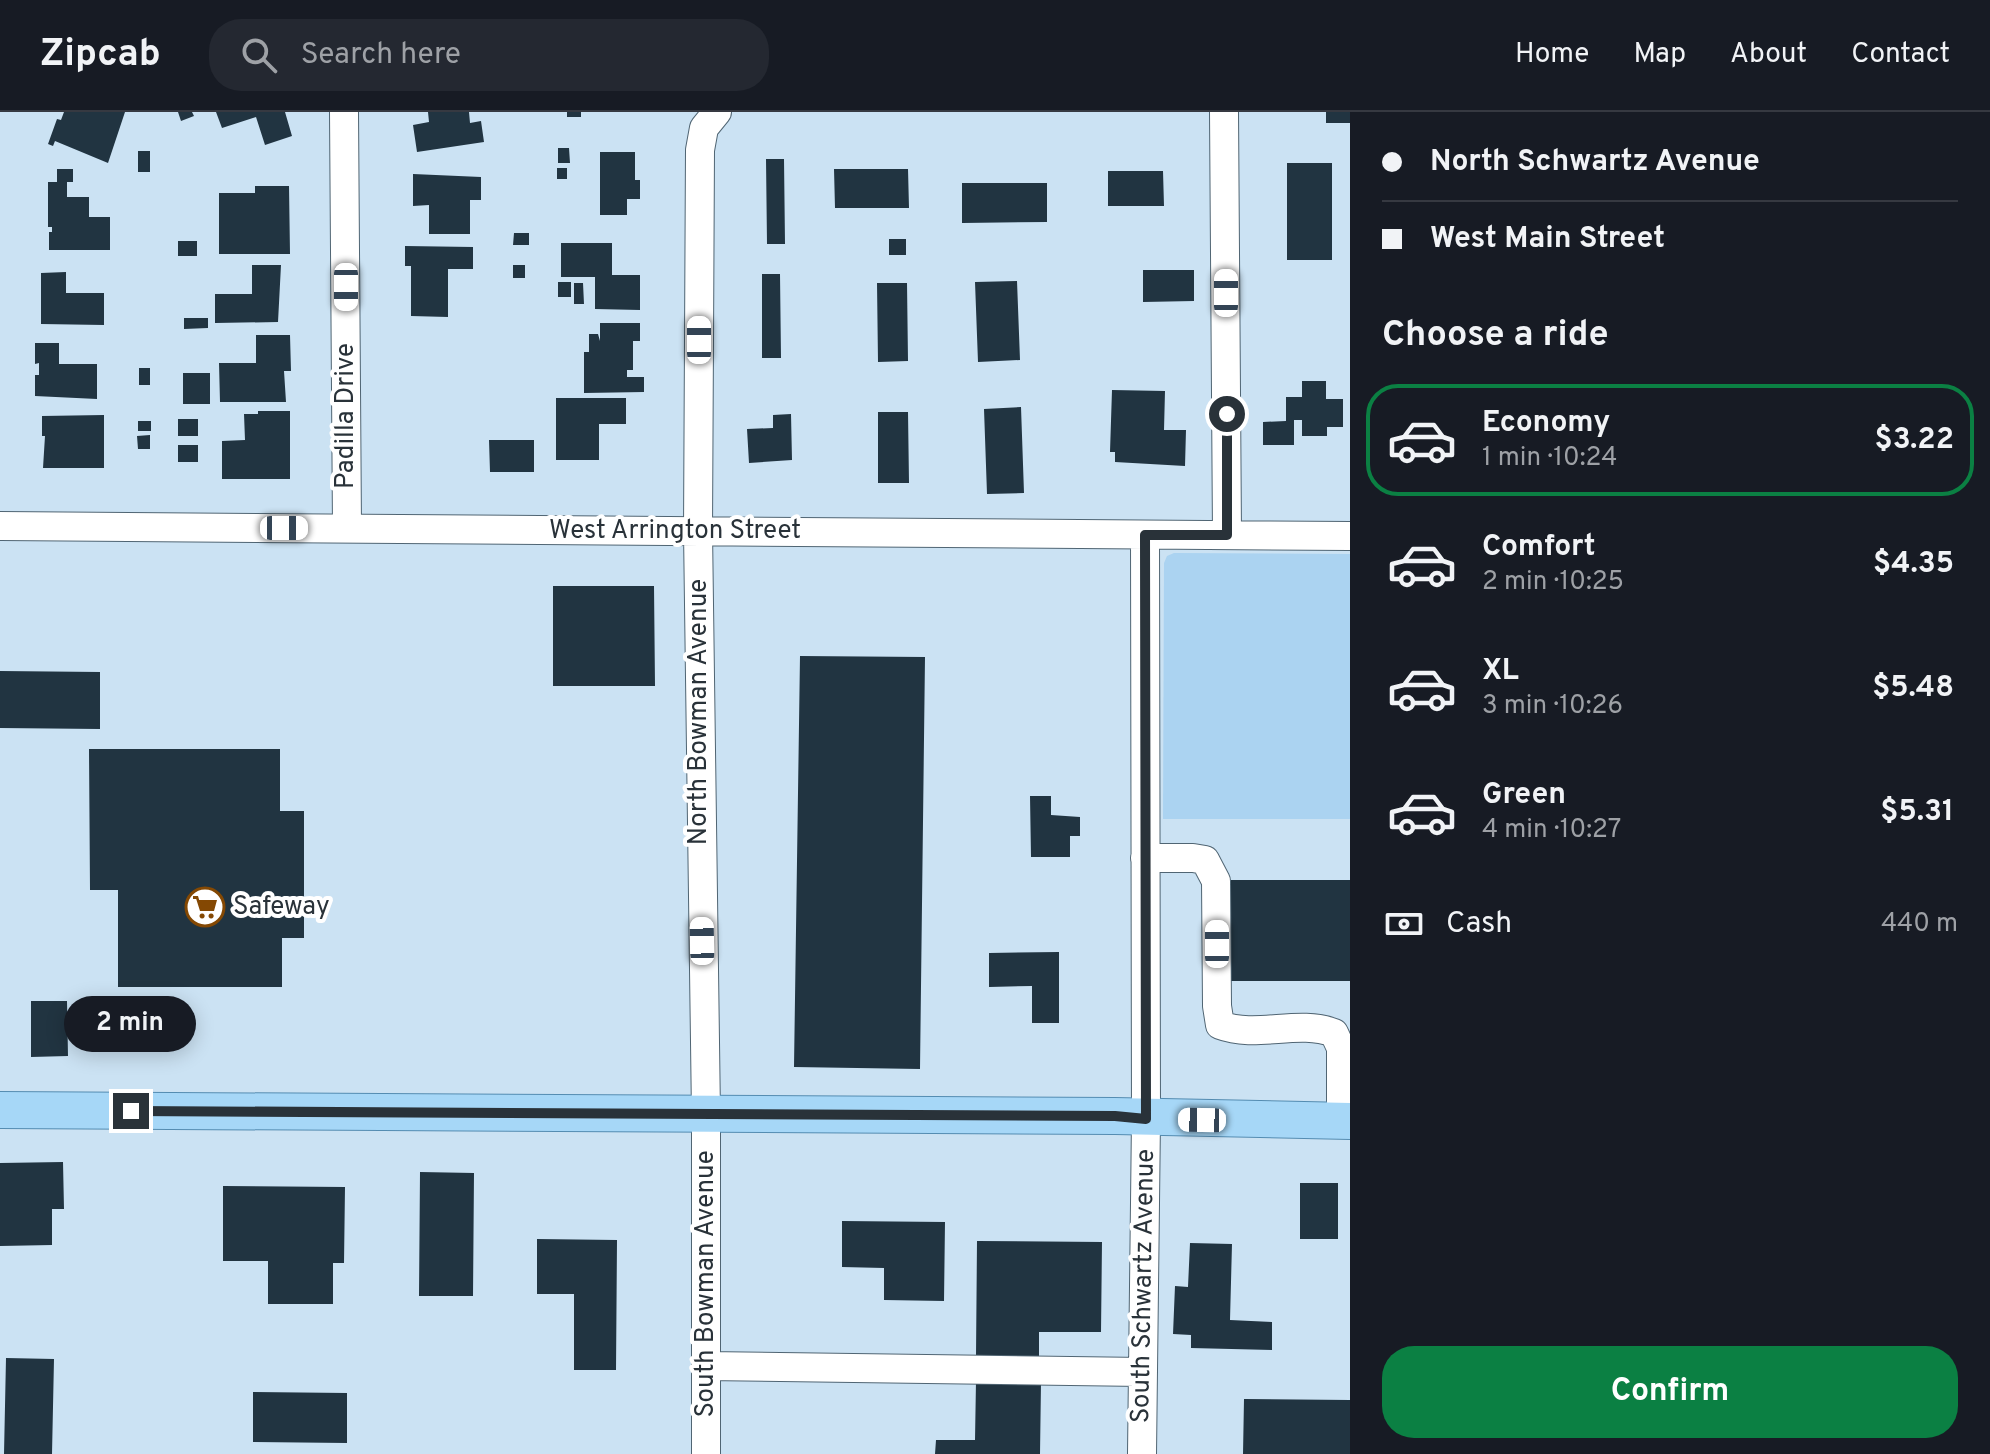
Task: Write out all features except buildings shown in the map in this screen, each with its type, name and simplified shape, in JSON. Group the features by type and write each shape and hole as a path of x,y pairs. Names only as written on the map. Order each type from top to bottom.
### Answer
{"main road":[{"path":"0,1110 1115,1116 1346,1121"}],"street":[{"name":"Padilla Drive","path":"344,112 347,528"},
{"path":"1224,112 1227,535"},
{"name":"North Bowman Avenue","path":"706,1115 698,531 700,150 704,128 714,115"},
{"name":"West Arrington Street","path":"0,526 1350,536"},
{"name":"South Schwartz Avenue","path":"1142,1454 1146,1119 1145,535"},
{"path":"1145,858 1205,860 1216,881 1217,1006 1220,1025 1242,1030 1318,1028 1334,1033 1341,1048 1346,1121"},
{"name":"South Bowman Avenue","path":"706,1115 706,1454"},
{"path":"706,1366 1143,1372"}],"shaded area":[{"path":"1174,553 1350,554 1350,819 1163,819 1164,563 1167,556"}],"place":[{"name":"Safeway","path":"205,907"}],"route":[{"path":"131,1111 1115,1116 1146,1119 1145,535 1227,535 1227,414"}]}
